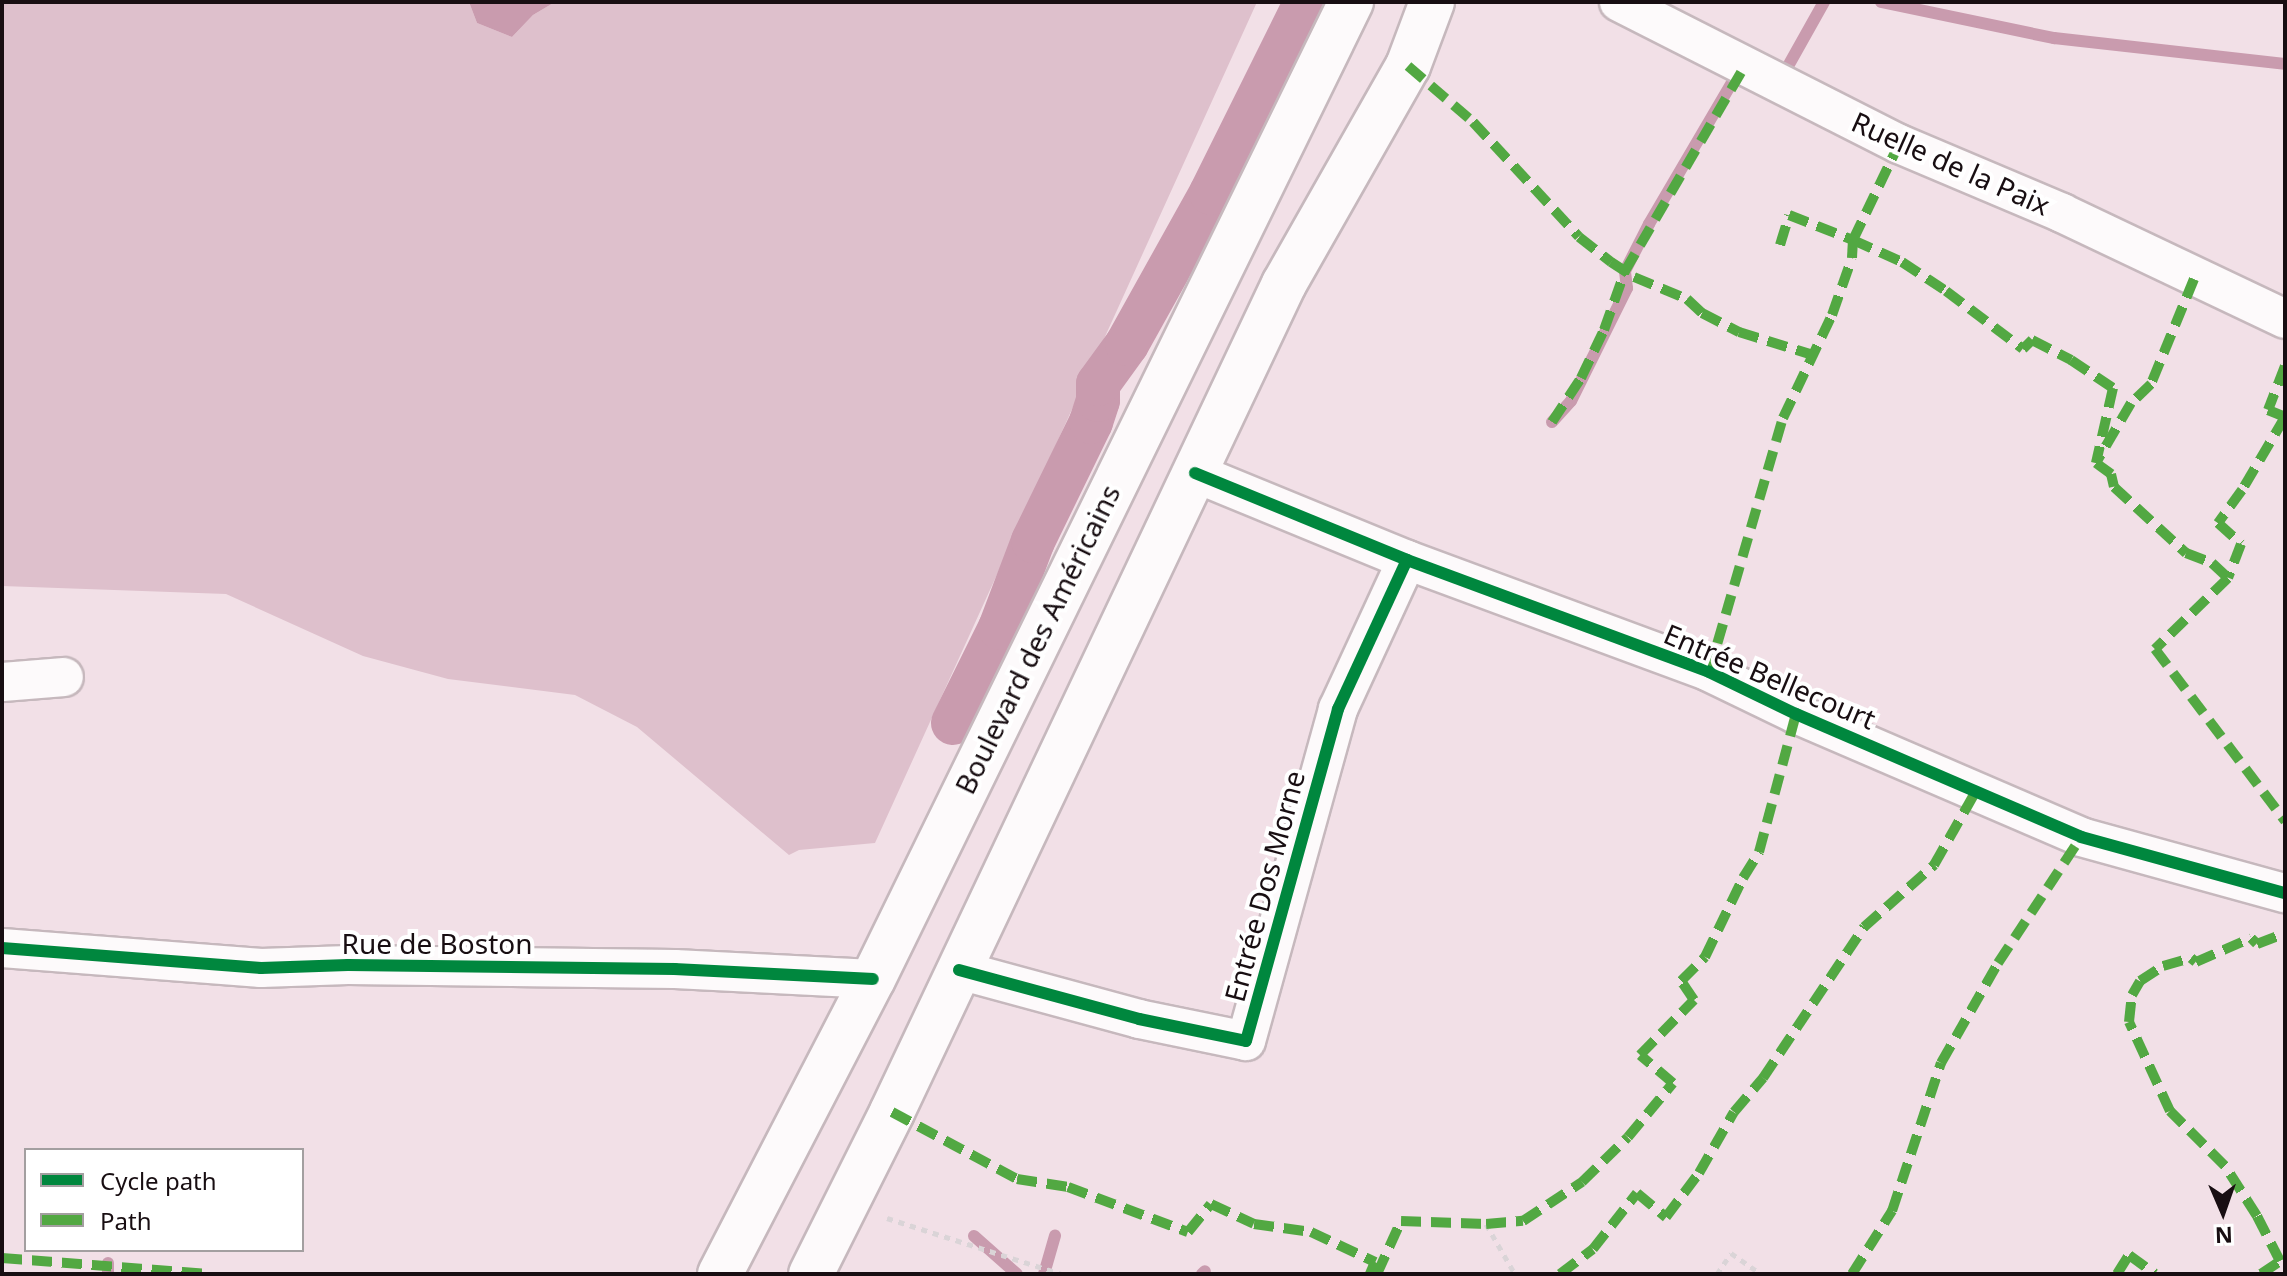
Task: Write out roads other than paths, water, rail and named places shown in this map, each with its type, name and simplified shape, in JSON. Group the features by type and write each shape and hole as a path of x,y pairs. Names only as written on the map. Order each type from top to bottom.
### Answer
{"main road":[{"name":"Boulevard des Américains","path":"720,1274 873,979 1351,2"},
{"path":"811,1274 959,970 1284,284 1408,66 1432,2"}],"street":[{"name":"Ruelle de la Paix","path":"1619,2 1899,144 2062,213 2285,319"},
{"name":"Entrée Bellecourt","path":"1195,473 1407,560 1709,672 1796,714 2081,837 2285,893"},
{"name":"Entrée Dos Morne","path":"959,970 1139,1019 1246,1041 1338,709 1407,560"},
{"path":"2,682 64,677"},
{"name":"Rue de Boston","path":"2,948 261,968 348,965 675,969 873,979"}],"waterway":[{"path":"953,723 1000,628 1033,541 1091,422 1098,400 1098,384 1127,344 1211,193 1306,2"},
{"path":"1788,77 1783,75 1824,2"},
{"path":"1881,2 2054,38 2285,64"},
{"path":"1552,422 1571,401 1627,288 1625,271 1649,224 1740,69"},
{"path":"974,1236 1017,1274"},
{"path":"1044,1274 1055,1236"},
{"path":"108,1263 108,1274"},
{"path":"1202,1274 1205,1271"}]}
